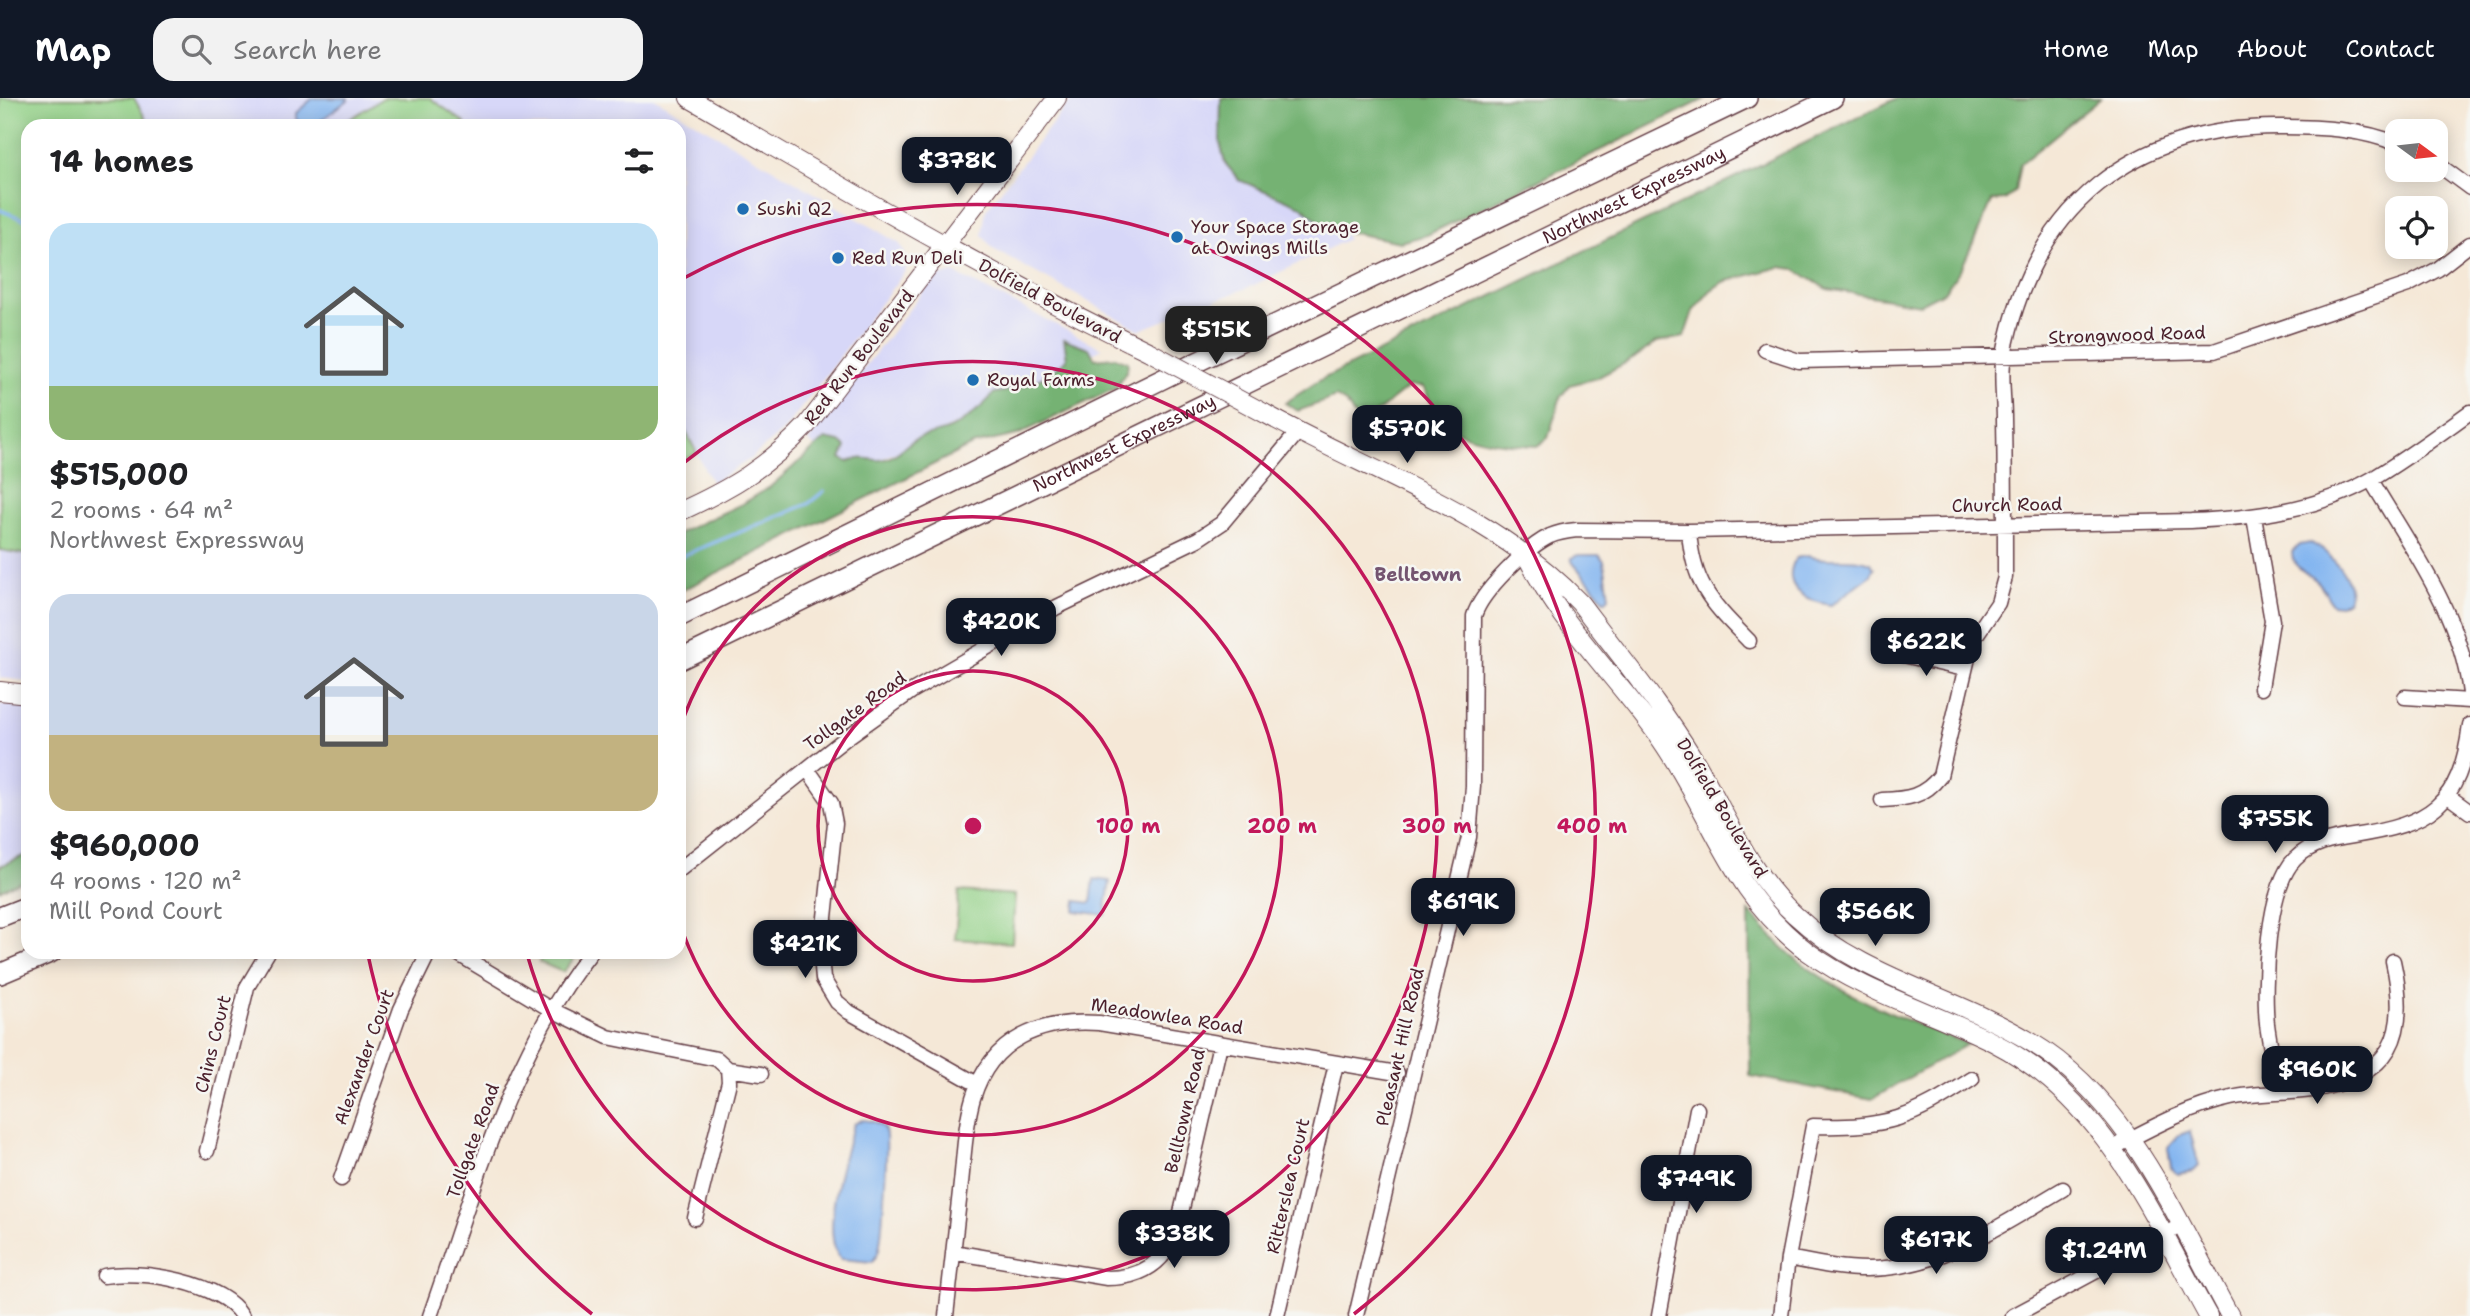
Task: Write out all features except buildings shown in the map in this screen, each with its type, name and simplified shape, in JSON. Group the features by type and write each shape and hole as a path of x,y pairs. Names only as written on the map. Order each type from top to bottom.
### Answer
{"highway":[{"path":"686,614 1195,363 1747,98"},
{"name":"Northwest Expressway","path":"686,657 1833,98"},
{"path":"0,917 21,909"},
{"path":"0,974 35,959"}],"main road":[{"name":"Dolfield Boulevard","path":"689,98 908,226 1298,432 1470,517 1526,555 1580,603 1655,700 1696,764 1747,857 1786,907 1848,956 2033,1043 2089,1088 2130,1139 2230,1316"},
{"name":"Red Run Boulevard","path":"686,509 746,480 778,455 807,425 1057,98"},
{"name":"Dolfield Boulevard","path":"1526,555 1550,595 1662,742 1745,888 1781,928 1807,951 1839,972 1993,1042 2025,1060 2073,1099 2113,1148 2208,1316"},
{"path":"0,691 21,693"}],"street":[{"path":"1882,800 1918,795 1931,788 1940,776 1972,642 2003,591 2003,358 2019,298 2044,246 2093,189 2134,160 2180,139 2259,127 2337,129 2385,141"},
{"path":"2448,172 2470,188"},
{"name":"Strongwood Road","path":"1765,350 1800,361 2214,351 2408,285 2438,269 2470,244"},
{"name":"Church Road","path":"1526,555 1548,537 1560,532 2191,522 2254,517 2312,503 2371,480 2470,412"},
{"name":"Tollgate Road","path":"686,865 876,716 966,658 1057,607 1198,539 1214,528 1249,494 1298,432"},
{"path":"2371,480 2451,619 2463,651 2470,693"},
{"path":"2254,517 2272,621 2261,688"},
{"path":"1689,531 1691,558 1703,592 1749,641"},
{"name":"Pleasant Hill Road","path":"1356,1316 1469,837 1473,786 1474,616 1485,592 1526,555"},
{"path":"1895,653 1964,669"},
{"path":"2405,697 2470,701"},
{"path":"2279,1092 2266,1005 2274,910 2285,873 2295,858 2313,845 2393,830 2432,812 2448,796 2463,765 2470,725"},
{"path":"808,770 831,803 835,823 820,968 828,990 849,1012 977,1084"},
{"path":"2448,796 2470,812"},
{"name":"Chins Court","path":"207,1151 247,987 264,959"},
{"name":"Alexander Court","path":"341,1179 401,1009 426,959"},
{"path":"467,959 550,1009 608,1037 717,1059 728,1069 761,1074"},
{"name":"Tollgate Road","path":"430,1316 511,1091 550,1009 586,959"},
{"path":"2113,1148 2213,1102 2332,1085 2354,1076 2388,1051 2399,1028 2399,994 2393,961"},
{"name":"Meadowlea Road","path":"946,1316 969,1119 977,1084 999,1054 1025,1033 1061,1022 1099,1023 1397,1073"},
{"name":"Belltown Road","path":"953,1252 1107,1278 1127,1278 1154,1265 1171,1245 1177,1230 1220,1044"},
{"name":"Ritterslea Court","path":"1277,1316 1336,1064"},
{"path":"695,1218 729,1082 728,1069"},
{"path":"1781,1316 1788,1258 1813,1126 1864,1127 1897,1121 1927,1108 1972,1080"},
{"path":"1659,1316 1698,1109"},
{"path":"1788,1258 1865,1269 1913,1265 1969,1243 2063,1189"},
{"path":"2013,1316 2180,1226"},
{"path":"104,1276 136,1274 201,1287 231,1301 242,1316"}],"shaded area":[{"path":"134,98 383,98 350,119 146,119"},
{"path":"430,98 654,98 900,244 906,256 906,270 785,429 750,459 712,483 686,433 686,119 459,119"},
{"path":"1072,98 1280,98 1292,150 1348,239 1254,285 1140,330 993,249 982,235 986,210"},
{"path":"954,273 1102,348 999,405 846,475 808,441 931,281"},
{"path":"0,550 21,554 21,680 0,678"},
{"path":"0,704 21,706 21,864 0,872"}],"green space":[{"path":"0,98 134,98 146,119 21,119 21,554 0,550"},
{"path":"383,98 430,98 459,119 350,119"},
{"path":"1221,98 1707,98 1427,235 1400,242 1327,228 1301,206 1239,180 1225,163 1220,142"},
{"path":"1897,98 2101,98 2020,164 2015,191 2005,200 1992,201 1962,267 1945,291 1920,304 1827,289 1794,269 1780,267 1723,282 1710,291 1693,311 1684,337 1657,342 1633,359 1597,378 1570,385 1561,396 1548,438 1537,446 1487,440 1461,433 1443,420 1423,387 1410,386 1367,420 1354,416 1347,404 1336,397 1298,411 1285,403 1320,380"},
{"path":"1064,339 1089,348 1095,359 1114,357 1128,362 1127,371 1114,389 1017,435 972,445 686,588 686,530 742,504 770,487 825,439 840,442 846,447 841,458 848,462 890,458 916,439 944,431 962,422 994,393 1033,382 1067,359"},
{"path":"686,432 697,453 686,458"},
{"path":"21,857 21,881 0,890 0,866"},
{"path":"959,891 1015,895 1012,943 955,939"},
{"path":"1749,912 1789,953 1834,985 1900,1017 1968,1044 1872,1099 1750,1076"},
{"path":"540,959 573,959 563,972 539,962"}],"water":[{"path":"313,98 348,98 323,119 296,119 296,113"},
{"path":"2310,543 2325,552 2339,566 2348,583 2348,600 2341,605 2332,604 2319,583 2295,563 2292,552 2300,545"},
{"path":"1578,555 1599,555 1604,561 1609,597 1605,601 1573,563 1571,558"},
{"path":"1807,556 1863,561 1871,563 1874,569 1871,575 1831,605 1804,596 1793,584 1792,568 1796,558"},
{"path":"1094,879 1110,881 1105,915 1075,911 1076,901 1091,903"},
{"path":"862,1120 881,1126 886,1138 881,1231 878,1253 872,1262 841,1259 832,1232 836,1193 845,1154 854,1124"},
{"path":"2190,1131 2199,1166 2194,1171 2178,1174 2171,1168 2168,1147 2179,1135"}],"waterway":[{"path":"0,210 21,218"},
{"path":"686,554 808,504 824,491"}],"place":[{"name":"Sushi Q2","path":"743,209"},
{"name":"Your Space Storage at Owings Mills","path":"1177,237"},
{"name":"Red Run Deli","path":"838,258"},
{"name":"Royal Farms","path":"973,380"}],"district":[{"name":"Belltown","path":"1418,574"}]}
